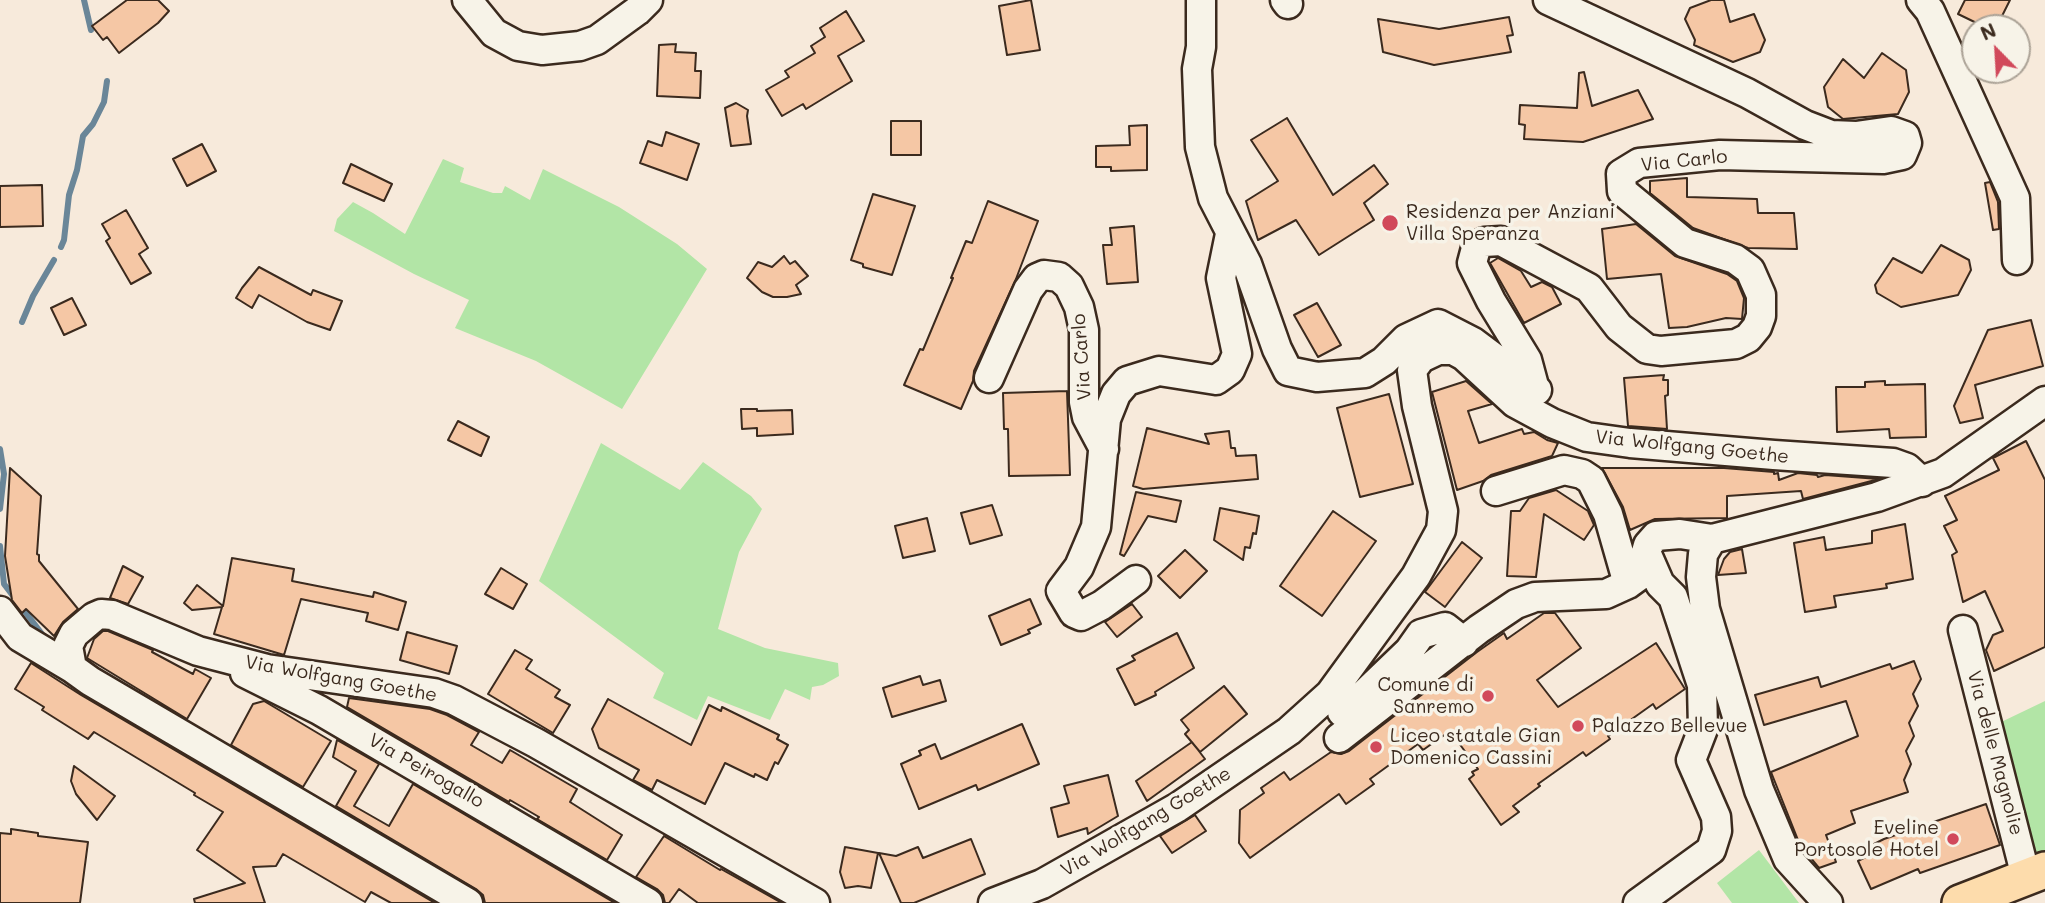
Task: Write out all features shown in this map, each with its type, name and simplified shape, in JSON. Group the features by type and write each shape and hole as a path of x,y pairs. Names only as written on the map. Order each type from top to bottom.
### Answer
{"main road":[{"path":"1959,903 2036,873"}],"street":[{"path":"467,0 494,33 518,46 542,50 580,46 597,40 648,0"},
{"name":"Via Carlo","path":"1201,0 1198,69 1200,148 1213,198 1247,264 1287,371 1317,377 1365,373 1384,361 1406,340 1438,324 1473,342 1534,386 1570,430"},
{"name":"Via Carlo","path":"1534,386 1527,360 1491,301 1472,262 1476,248 1483,242 1502,242 1589,288 1619,327 1647,349 1661,351 1736,344 1748,338 1757,327 1761,316 1761,295 1750,270 1735,259 1685,243 1622,191 1620,174 1639,163 1720,155 1882,159 1902,155 1907,143 1905,136 1891,131 1856,136 1831,135 1548,0"},
{"path":"1921,0 1930,11 2015,198 2017,260"},
{"name":"Via Carlo","path":"1136,580 1081,616 1074,613 1061,591 1079,567 1096,527 1106,419 1116,394 1127,381 1159,371 1216,380 1230,370 1237,354 1221,278 1230,234"},
{"name":"Via Carlo","path":"989,379 1028,290 1037,278 1044,275 1059,277 1069,286 1079,307 1084,330 1084,402 1087,417 1104,449"},
{"name":"Via Wolfgang Goethe","path":"993,903 1042,884 1178,807 1289,731 1330,694 1410,584 1441,530 1443,511 1417,406 1412,370 1421,358 1438,349 1464,356 1515,403 1587,437 1630,443 1893,463 1907,468 1922,482"},
{"path":"1325,736 1409,651 1421,634 1445,627 1464,642 1500,613 1535,597 1606,594 1628,584 1646,571 1648,545 1656,537 1680,534 1712,539 1877,497 1922,482 1943,473 2045,401"},
{"path":"1496,491 1564,470 1582,474 1591,480 1608,514 1628,584"},
{"path":"1712,539 1703,554 1701,577 1705,609 1759,790 1788,859 1828,903"},
{"path":"1639,903 1712,850 1717,831 1716,817 1691,760 1703,729 1702,685 1673,597 1660,584 1646,552"},
{"path":"0,611 20,637 468,903"},
{"name":"Via Wolfgang Goethe","path":"72,668 68,646 74,634 101,614 112,615 198,651 267,669 434,693 454,700 536,743 814,903"},
{"name":"Via delle Magnolie","path":"1962,630 2036,873"},
{"name":"Via Peirogallo","path":"198,651 319,710 648,903"}],"green space":[{"path":"443,159 464,168 460,182 493,193 502,193 505,186 530,200 543,169 619,207 677,244 707,269 622,409 536,361 455,328 469,300 334,231 337,219 353,202 405,234"},
{"path":"601,443 680,490 703,462 751,496 762,509 739,552 718,629 765,648 838,663 839,676 823,685 812,687 810,700 785,689 770,720 708,696 697,720 653,698 664,673 539,581"},
{"path":"2045,701 2045,854 2034,858 1997,724"},
{"path":"1759,850 1799,903 1732,903 1717,883"}],"building":[{"path":"127,0 158,0 169,11 158,23 119,53 107,37 103,40 92,26"},
{"path":"1031,0 1040,50 1007,55 999,6"},
{"path":"1711,0 1724,0 1730,22 1754,14 1765,40 1760,52 1733,62 1694,45 1695,40 1685,19 1690,8"},
{"path":"1965,0 2010,0 2003,14 1958,14"},
{"path":"846,11 864,41 838,56 852,81 806,109 803,104 782,116 766,90 789,77 785,71 815,53 811,46 825,37 820,28"},
{"path":"1509,17 1513,35 1507,36 1511,52 1434,65 1383,52 1378,19 1439,29"},
{"path":"676,44 675,52 696,53 695,71 701,71 700,98 657,96 659,45"},
{"path":"1882,53 1906,70 1909,92 1898,114 1843,119 1828,107 1824,87 1843,59 1864,78"},
{"path":"1584,72 1592,106 1638,90 1653,119 1583,142 1524,139 1525,125 1519,124 1520,105 1577,108 1579,73"},
{"path":"736,103 748,110 751,144 731,146 725,108"},
{"path":"1287,118 1333,195 1374,165 1388,184 1364,203 1374,220 1319,255 1296,220 1258,240 1246,201 1278,181 1251,140"},
{"path":"891,121 921,121 921,155 891,155"},
{"path":"1147,125 1147,170 1111,171 1111,167 1096,167 1096,146 1130,145 1129,126"},
{"path":"666,132 699,144 687,180 640,163 648,141 662,146"},
{"path":"202,144 216,171 187,186 173,159"},
{"path":"351,164 392,184 384,201 343,183"},
{"path":"1687,178 1687,197 1757,199 1758,213 1794,213 1797,249 1748,248 1693,228 1650,193 1650,181"},
{"path":"1990,182 1998,202 1999,229 1993,230 1985,183"},
{"path":"42,185 43,226 0,227 0,186"},
{"path":"873,194 915,206 892,275 863,267 863,264 851,260"},
{"path":"988,201 1038,221 1016,279 974,371 973,381 961,409 904,385 920,349 923,350 966,241 972,243"},
{"path":"126,210 148,248 139,254 151,273 131,284 106,241 110,238 102,224"},
{"path":"1636,224 1675,256 1727,274 1737,281 1744,298 1742,319 1726,318 1687,327 1669,328 1661,274 1607,279 1602,229"},
{"path":"1134,226 1138,282 1107,284 1103,245 1112,245 1110,228"},
{"path":"1941,245 1969,260 1971,270 1958,295 1901,307 1877,293 1875,285 1893,258 1922,273"},
{"path":"784,256 790,264 795,261 808,276 796,285 801,294 773,297 762,292 747,278 758,262 772,267"},
{"path":"1498,258 1521,271 1531,287 1542,282 1552,287 1561,304 1524,323 1490,263"},
{"path":"259,267 311,295 313,290 342,301 330,330 307,322 259,295 252,308 236,298"},
{"path":"72,298 86,325 64,335 51,308"},
{"path":"1317,303 1341,345 1318,357 1294,315"},
{"path":"2031,320 2043,366 1975,385 1983,418 1960,423 1954,406 1988,330"},
{"path":"1664,375 1663,380 1668,380 1668,395 1665,396 1667,429 1628,426 1624,378"},
{"path":"1466,381 1492,404 1468,411 1479,443 1522,429 1524,434 1534,432 1558,443 1552,456 1491,475 1483,481 1457,490 1432,392"},
{"path":"1885,381 1885,385 1925,384 1926,437 1890,438 1889,429 1837,432 1836,387 1865,387 1865,382"},
{"path":"1067,391 1070,475 1009,476 1008,429 1004,429 1003,393"},
{"path":"1389,394 1413,484 1360,497 1337,408"},
{"path":"741,409 792,410 793,434 757,436 757,428 742,429"},
{"path":"458,421 489,437 481,456 448,440"},
{"path":"1147,428 1209,444 1205,434 1229,431 1231,448 1235,448 1236,456 1256,455 1258,479 1143,489 1133,486"},
{"path":"2026,441 2045,480 2045,647 1994,671 1986,650 1993,635 2003,631 1985,591 1963,602 1952,555 1957,552 1944,526 1957,520 1945,496 1999,470 1993,458"},
{"path":"10,468 41,496 37,554 39,561 78,609 63,622 54,636 26,609 22,613 12,600 5,556"},
{"path":"1602,468 1724,468 1774,472 1778,473 1779,480 1798,473 1818,477 1825,475 1879,479 1803,499 1801,491 1727,496 1727,518 1655,519 1630,530 1623,507"},
{"path":"1556,490 1588,511 1594,525 1584,540 1544,514 1536,577 1507,576 1511,511 1520,511 1529,498"},
{"path":"1136,492 1181,501 1176,522 1148,516 1124,556 1120,554"},
{"path":"992,505 1002,535 970,544 961,513"},
{"path":"1220,508 1259,516 1256,534 1253,533 1250,548 1245,547 1243,560 1214,540"},
{"path":"1333,511 1376,541 1322,616 1280,586"},
{"path":"927,518 935,551 903,558 895,526"},
{"path":"1905,524 1913,579 1886,584 1887,588 1834,596 1836,607 1805,612 1794,543 1824,537 1826,550 1872,543 1872,531"},
{"path":"1462,542 1482,558 1445,607 1425,592"},
{"path":"1742,549 1746,573 1718,575 1730,552"},
{"path":"1185,550 1207,571 1180,598 1158,576"},
{"path":"232,558 294,569 292,581 373,597 374,592 406,602 398,630 366,621 368,613 301,599 284,655 214,634 222,607 192,610 184,603 197,585 223,606"},
{"path":"123,566 143,577 128,604 110,598"},
{"path":"501,568 527,584 513,609 485,594"},
{"path":"1030,599 1041,624 1028,630 1030,633 1001,645 989,616"},
{"path":"1132,604 1142,617 1117,637 1105,622"},
{"path":"1544,613 1555,613 1581,648 1537,680 1558,707 1656,643 1685,689 1656,709 1653,704 1608,736 1610,739 1586,756 1583,752 1538,784 1540,786 1513,806 1519,812 1501,825 1469,779 1474,775 1472,772 1478,769 1450,731 1423,750 1418,744 1370,779 1374,784 1346,804 1339,794 1250,858 1239,843 1240,810 1264,793 1261,788 1284,772 1290,780 1331,752 1341,754 1349,751 1477,652 1504,633 1507,639"},
{"path":"103,631 153,650 152,652 193,674 195,669 211,678 187,719 87,658 94,639"},
{"path":"407,632 457,646 449,674 400,660"},
{"path":"1177,633 1194,668 1155,692 1156,695 1135,705 1117,669 1135,660 1132,656"},
{"path":"515,650 532,660 526,669 560,690 555,697 570,705 553,733 488,694"},
{"path":"1914,661 1921,679 1913,694 1918,706 1909,723 1914,736 1906,751 1911,764 1904,780 1908,792 1851,811 1855,823 1826,835 1836,862 1819,868 1800,845 1771,772 1858,736 1846,701 1764,725 1755,695 1818,677 1821,687 1890,664 1892,669"},
{"path":"31,663 435,903 391,903 371,892 365,902 283,854 276,866 253,867 265,903 195,903 194,899 245,883 197,850 223,812 94,732 88,739 42,710 44,707 15,689"},
{"path":"920,676 923,685 940,680 946,701 892,717 883,688"},
{"path":"1224,686 1247,714 1200,752 1185,734 1189,730 1181,720"},
{"path":"349,698 430,709 447,715 479,732 471,745 502,763 510,750 577,789 570,802 622,835 607,860 537,819 539,817 347,707"},
{"path":"608,699 691,745 709,705 721,711 722,707 779,735 777,739 788,745 778,764 775,762 767,780 725,763 705,804 657,780 652,790 633,780 639,770 599,748 592,729"},
{"path":"264,701 331,741 303,787 231,745 253,704"},
{"path":"1022,724 1039,764 978,790 976,785 919,809 901,764 921,755 919,751 935,744 941,759"},
{"path":"337,740 379,764 354,806 389,826 413,784 615,903 485,903 483,895 476,889 336,806 356,771 333,757"},
{"path":"1192,742 1205,759 1147,801 1136,781"},
{"path":"74,766 115,796 97,820 76,794 71,781"},
{"path":"1108,775 1118,816 1088,834 1087,828 1058,837 1051,808 1069,803 1064,786"},
{"name":"Eveline Portosole Hotel","path":"1986,804 2000,845 1920,873 1918,869 1871,889 1858,861 1873,853 1870,846"},
{"path":"1195,815 1206,831 1172,853 1160,836"},
{"path":"11,829 38,833 38,836 88,842 80,903 0,903 0,833 11,834"},
{"path":"664,836 782,903 698,903 679,889 669,903 665,903 663,895 657,889 636,877"},
{"path":"971,839 985,874 914,903 901,903 879,853 896,856 918,847 923,858"},
{"path":"845,847 878,853 871,888 845,888 840,872"}],"waterway":[{"path":"84,0 91,30"},
{"path":"61,247 69,195 83,136 93,124 104,102 107,81"},
{"path":"22,322 33,296 54,260"},
{"path":"0,449 4,474 0,509"},
{"path":"0,546 4,584 45,638"}],"place":[{"name":"Residenza per Anziani Villa Speranza","path":"1390,223"},
{"name":"Comune di Sanremo","path":"1488,696"},
{"name":"Palazzo Bellevue","path":"1578,726"},
{"name":"Liceo statale Gian Domenico Cassini","path":"1376,747"},
{"name":"Eveline Portosole Hotel","path":"1953,839"}]}
